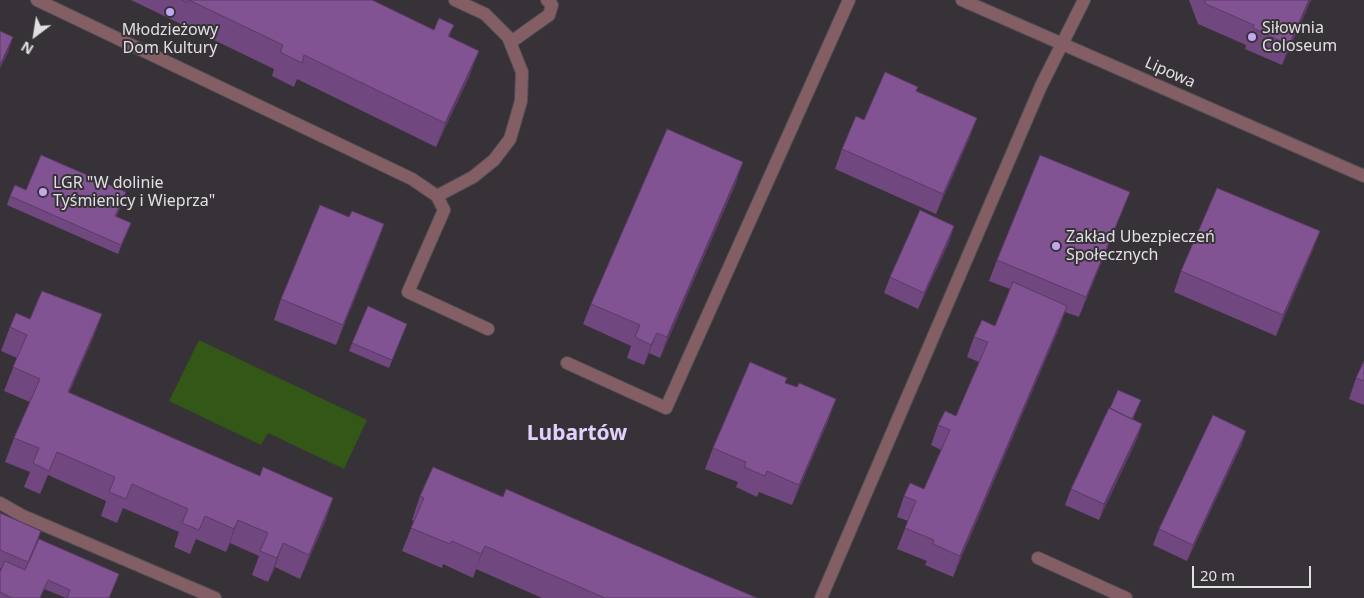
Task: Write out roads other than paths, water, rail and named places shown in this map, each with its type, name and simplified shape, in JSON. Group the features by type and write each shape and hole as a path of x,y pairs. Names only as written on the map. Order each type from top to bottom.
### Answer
{"street":[{"path":"37,0 412,178 437,196 444,210 408,292 488,329"},
{"path":"437,196 472,177 494,160 510,138 521,101 522,72 508,37 485,14 455,0"},
{"path":"510,42 549,16 552,5 547,0"},
{"path":"567,363 666,408 849,0"},
{"name":"Lipowa","path":"962,0 1364,176"},
{"path":"821,598 1041,86 1064,44 1084,0"},
{"path":"0,503 23,516 215,598"},
{"path":"1038,558 1126,598"}],"place":[{"name":"Młodzieżowy Dom Kultury","path":"170,12"},
{"name":"Siłownia Coloseum","path":"1252,37"},
{"name":"LGR \"W dolinie Tyśmienicy i Wieprza\"","path":"43,192"},
{"name":"Zakład Ubezpieczeń Społecznych","path":"1056,246"}],"district":[{"name":"Lubartów","path":"577,434"}]}
